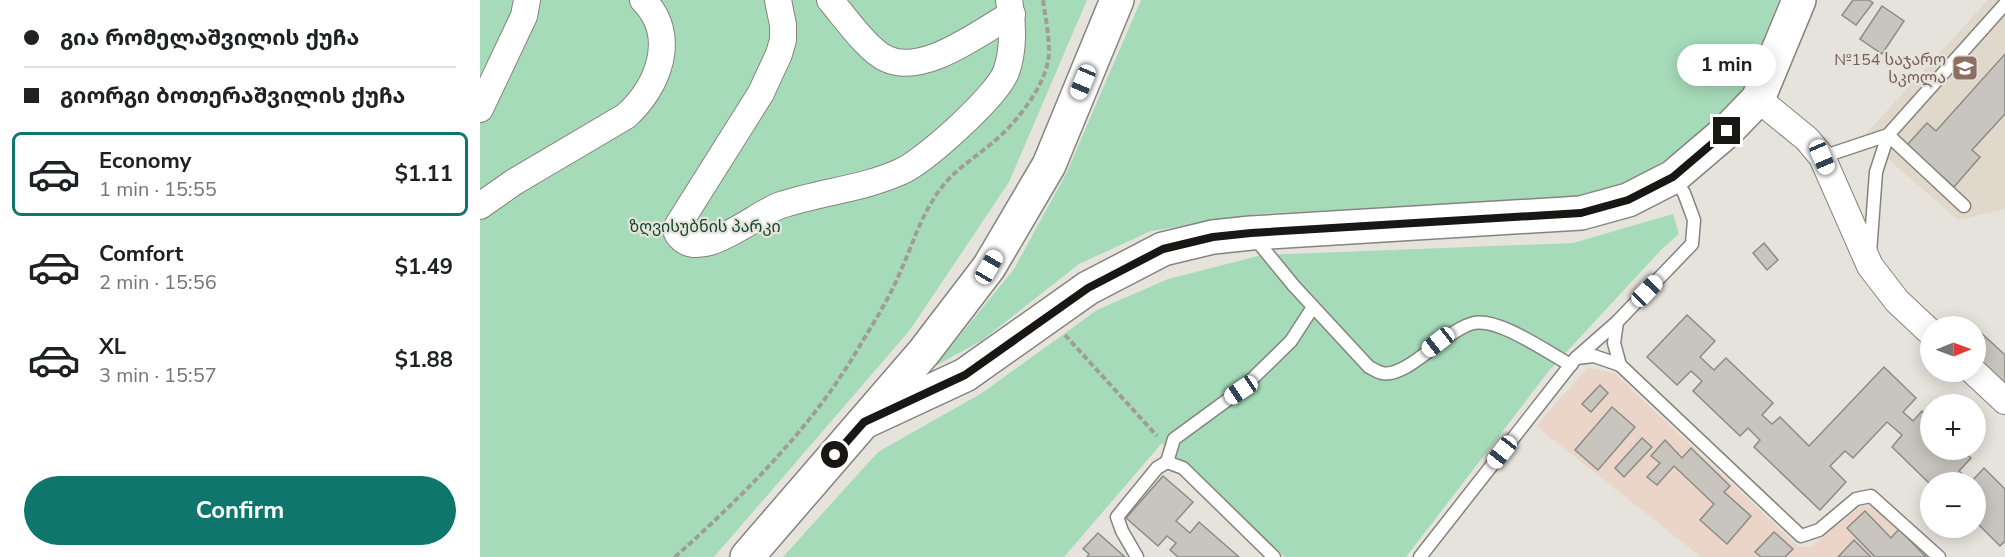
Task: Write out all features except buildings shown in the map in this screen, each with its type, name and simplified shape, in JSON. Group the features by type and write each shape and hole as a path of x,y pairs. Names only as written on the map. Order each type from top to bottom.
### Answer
{"street":[{"path":"480,206 514,182 620,120 638,105 655,80 662,45 657,21 643,0"},
{"path":"778,0 783,25 779,54 761,93 678,225 676,233 685,242 694,244 715,241 780,206 882,179 902,172 923,158 999,84 1006,73 1011,53 1010,7"},
{"path":"830,0 872,48 885,59 914,64 930,59 1010,7"},
{"path":"747,557 924,352 989,267 1048,165 1117,0"},
{"path":"864,422 965,375 1088,288 1163,249 1213,237 1251,233 1581,213 1628,200 1673,177 1727,131 1758,99 1799,0"},
{"path":"480,109 530,5"},
{"path":"1758,99 1808,139 1822,157 1870,266 1898,301 1920,322"},
{"path":"1985,382 2005,401"}],"lane":[{"path":"1870,266 1876,172 1888,135 2005,4"},
{"path":"1822,157 1888,135"},
{"path":"1888,135 1964,206"},
{"path":"1420,557 1574,362 1617,322 1692,244 1694,220 1684,193 1673,177"},
{"path":"1251,233 1313,307 1369,367 1381,373 1394,373 1438,342 1475,323 1496,324 1574,362 1594,356 1620,365 1802,536 1819,530 1856,498 1871,496 1939,557"},
{"path":"1167,462 1167,453 1174,439 1241,390 1291,341 1313,307"},
{"path":"1617,322 1614,343 1620,365"},
{"path":"1137,557 1117,517 1157,468 1167,462"},
{"path":"1167,462 1183,468 1274,557"}],"path":[{"path":"675,557 747,489 830,392 861,344 901,273 919,225 933,200 954,171 993,143 1021,115 1039,84 1050,52 1043,0"},
{"path":"1061,330 1160,440"}],"shaded area":[{"name":"№154 საჯარო სკოლა","path":"1988,0 2005,0 2005,209 1958,220 1863,137"},
{"path":"1588,367 1614,373 1798,546 1810,547 1861,506 1876,505 1929,557 1701,557 1536,426"}],"green space":[{"name":"ზღვისუბნის პარკი","path":"480,0 1087,0 1009,182 910,330 714,557 480,557"},
{"path":"1141,0 1779,0 1741,94 1687,145 1627,185 1584,197 1258,214 1151,231 1079,264 981,341 935,366 1014,269 1066,174"},
{"path":"1673,214 1679,234 1661,250 1548,372 1406,557 1285,557 1162,443 1064,557 783,557 878,452 982,393 1097,310 1168,279 1262,255 1573,243"}],"place":[{"name":"№154 საჯარო სკოლა","path":"1965,68"}],"route":[{"path":"835,455 864,422 965,375 1088,288 1163,249 1213,237 1251,233 1581,213 1628,200 1673,177 1727,131"}]}
